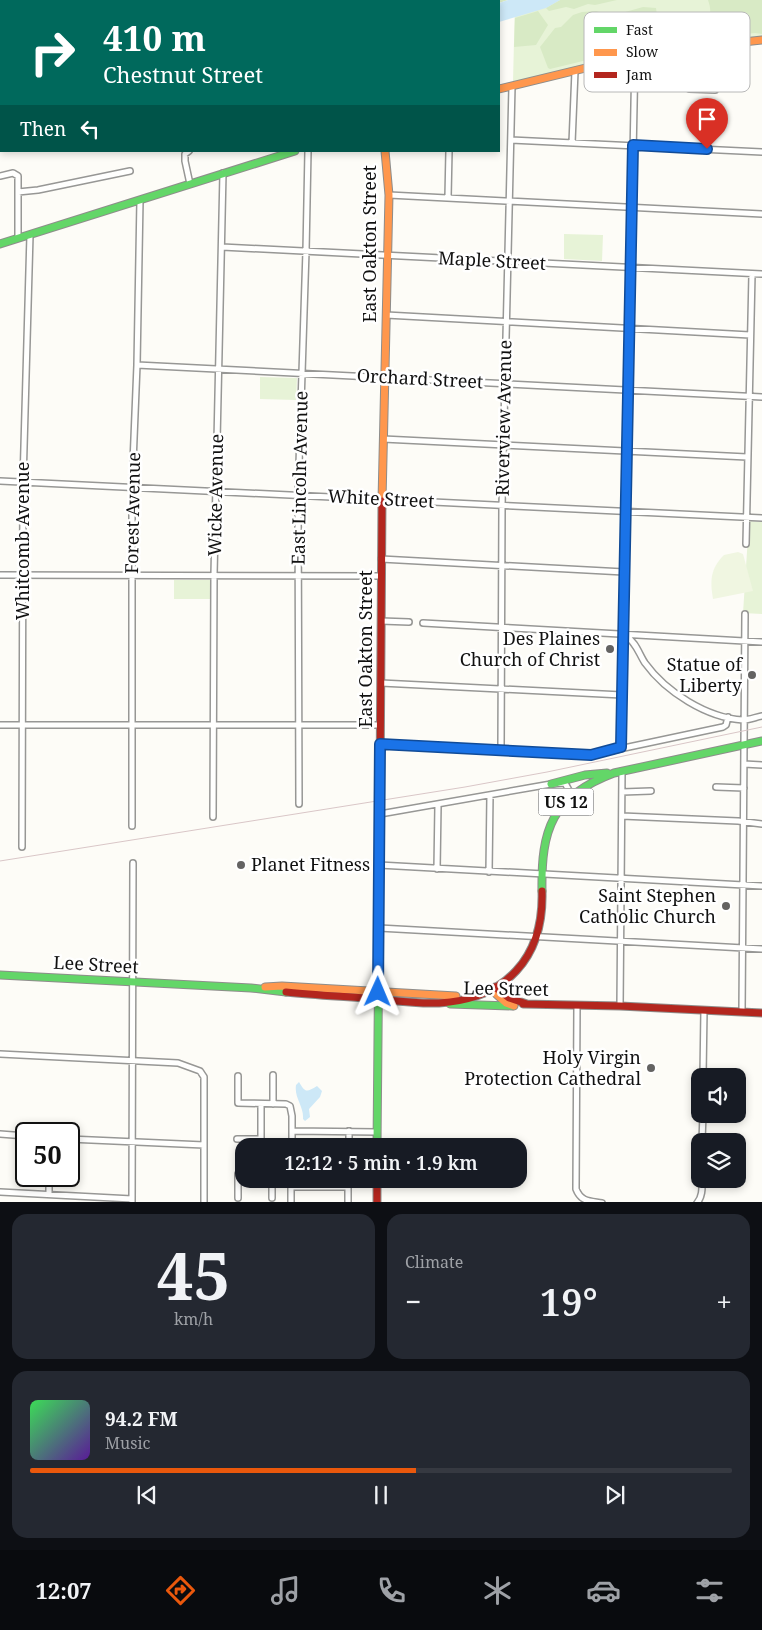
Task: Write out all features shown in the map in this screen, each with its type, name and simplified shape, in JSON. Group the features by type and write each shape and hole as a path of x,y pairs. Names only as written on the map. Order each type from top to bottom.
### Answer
{"main road":[{"path":"500,89 584,68"},
{"name":"East Oakton Street","path":"377,1138 381,559 389,195 384,152"},
{"path":"0,244 283,153"},
{"name":"US 12","path":"436,1004 471,997 489,991 507,980 529,954 537,937 543,910 543,854 547,833 560,808 572,796 591,781 618,772 762,741"},
{"path":"551,784 585,775 618,772"},
{"name":"Lee Street","path":"0,974 251,988 282,986 378,995 436,1004 620,1006 762,1013"},
{"path":"495,987 509,998 527,1004"},
{"path":"495,987 498,997 514,1006"},
{"name":"Lee Street","path":"378,995 471,997"},
{"path":"377,1188 377,1202"}],"street":[{"path":"572,143 575,70"},
{"name":"Riverview Avenue","path":"501,750 503,444 512,86"},
{"path":"621,747 634,92"},
{"path":"511,140 762,152"},
{"path":"188,152 185,154 185,161 190,184"},
{"name":"East Lincoln Avenue","path":"298,804 298,495 308,152"},
{"path":"448,197 449,152"},
{"path":"18,192 38,190 130,171"},
{"path":"0,176 11,173 17,174 18,238"},
{"name":"Wicke Avenue","path":"213,817 214,575 223,173"},
{"path":"389,195 762,214"},
{"name":"Forest Avenue","path":"132,826 132,487 137,365 140,200"},
{"name":"Whitcomb Avenue","path":"22,847 23,482 30,235"},
{"name":"Maple Street","path":"222,247 762,274"},
{"path":"746,544 752,274"},
{"path":"386,315 750,335"},
{"name":"Orchard Street","path":"137,365 762,397"},
{"path":"383,439 747,457"},
{"name":"White Street","path":"0,481 762,518"},
{"path":"381,559 624,572"},
{"path":"0,575 381,576"},
{"path":"742,1012 745,614"},
{"path":"381,621 409,622"},
{"path":"423,623 762,642"},
{"path":"623,635 632,639 645,663 656,676 678,695 700,708 744,720 762,716"},
{"path":"381,683 622,696"},
{"path":"380,744 591,755 621,747 723,727 726,725 728,716"},
{"path":"0,725 380,725"},
{"path":"744,764 762,765"},
{"path":"618,772 622,792 620,1006"},
{"path":"380,814 551,784 564,783 569,788 572,796"},
{"path":"716,787 744,788"},
{"path":"622,792 651,791"},
{"path":"489,872 490,795"},
{"path":"437,869 438,805"},
{"path":"622,816 762,824"},
{"path":"0,1192 132,1201 133,862"},
{"path":"379,865 762,886"},
{"path":"379,928 762,949"},
{"path":"577,1005 576,1189 578,1194 586,1201 602,1202"},
{"path":"703,1068 704,1010"},
{"path":"0,1054 178,1063 200,1071 204,1077 204,1202"},
{"path":"273,1075 273,1104"},
{"path":"238,1076 238,1103 286,1104 290,1106 292,1138"},
{"path":"261,1104 261,1138"},
{"path":"292,1130 377,1132"},
{"path":"349,1131 349,1138"},
{"path":"0,1134 15,1135"},
{"path":"80,1140 204,1145"},
{"path":"49,1187 49,1194"},
{"path":"238,1198 239,1188"},
{"path":"272,1188 272,1198"},
{"path":"290,1202 291,1188"},
{"path":"348,1188 348,1202"},
{"path":"698,1202 702,1194 702,1188"}],"green space":[{"path":"515,0 762,0 762,36 750,37 750,12 584,12 584,65 513,82"},
{"path":"560,0 617,0 595,5 588,4 574,9 566,7 549,11 546,8"},
{"path":"708,0 762,0 762,34 750,34 750,12 710,12"},
{"path":"643,7 656,8 657,12 625,12"},
{"path":"538,11 548,25 536,45 514,47 515,18"},
{"path":"596,11 599,12 584,12 584,61 548,68 540,47 555,28 561,27 573,15 582,12"},
{"path":"564,234 603,235 602,261 564,259"},
{"path":"260,377 297,378 296,400 260,399"},
{"path":"749,521 762,522 762,614 743,613"},
{"path":"738,552 743,554 753,591 713,599 711,581 716,565 724,555"},
{"path":"174,580 212,580 212,599 174,599"}],"water":[{"path":"508,0 560,0 546,8 500,22 500,3"},
{"path":"299,1082 306,1090 317,1086 322,1091 320,1097 309,1109 310,1117 305,1121 296,1094 296,1085"}],"railway":[{"path":"0,861 465,787 547,772 762,727"}],"traffic: fast":[{"path":"0,244 292,152"},
{"path":"542,891 542,869 548,832 554,817 576,792 614,773 762,741"},
{"path":"551,784 585,775 607,773"},
{"path":"377,1138 379,929"},
{"path":"0,975 251,988 286,992"},
{"path":"450,1004 512,1006"}],"traffic: slow":[{"path":"750,41 762,40"},
{"path":"500,89 584,68"},
{"path":"382,501 389,195 385,152"},
{"path":"265,987 282,986 456,996"},
{"path":"496,994 506,1003 514,1006"}],"traffic: jam":[{"path":"379,929 382,501"},
{"path":"286,992 430,1003 463,1000 484,993 502,983 516,971 528,955 536,936 541,915 542,891"},
{"path":"495,987 509,998 527,1004"},
{"path":"523,1004 620,1006 762,1013"},
{"path":"377,1188 377,1202"}],"place":[{"name":"Des Plaines Church of Christ","path":"610,649"},
{"name":"Statue of Liberty","path":"752,675"},
{"name":"Planet Fitness","path":"241,865"},
{"name":"Saint Stephen Catholic Church","path":"726,906"},
{"name":"Holy Virgin Protection Cathedral","path":"651,1068"}],"route":[{"path":"378,992 380,744 591,755 621,747 633,145 707,149"}]}
